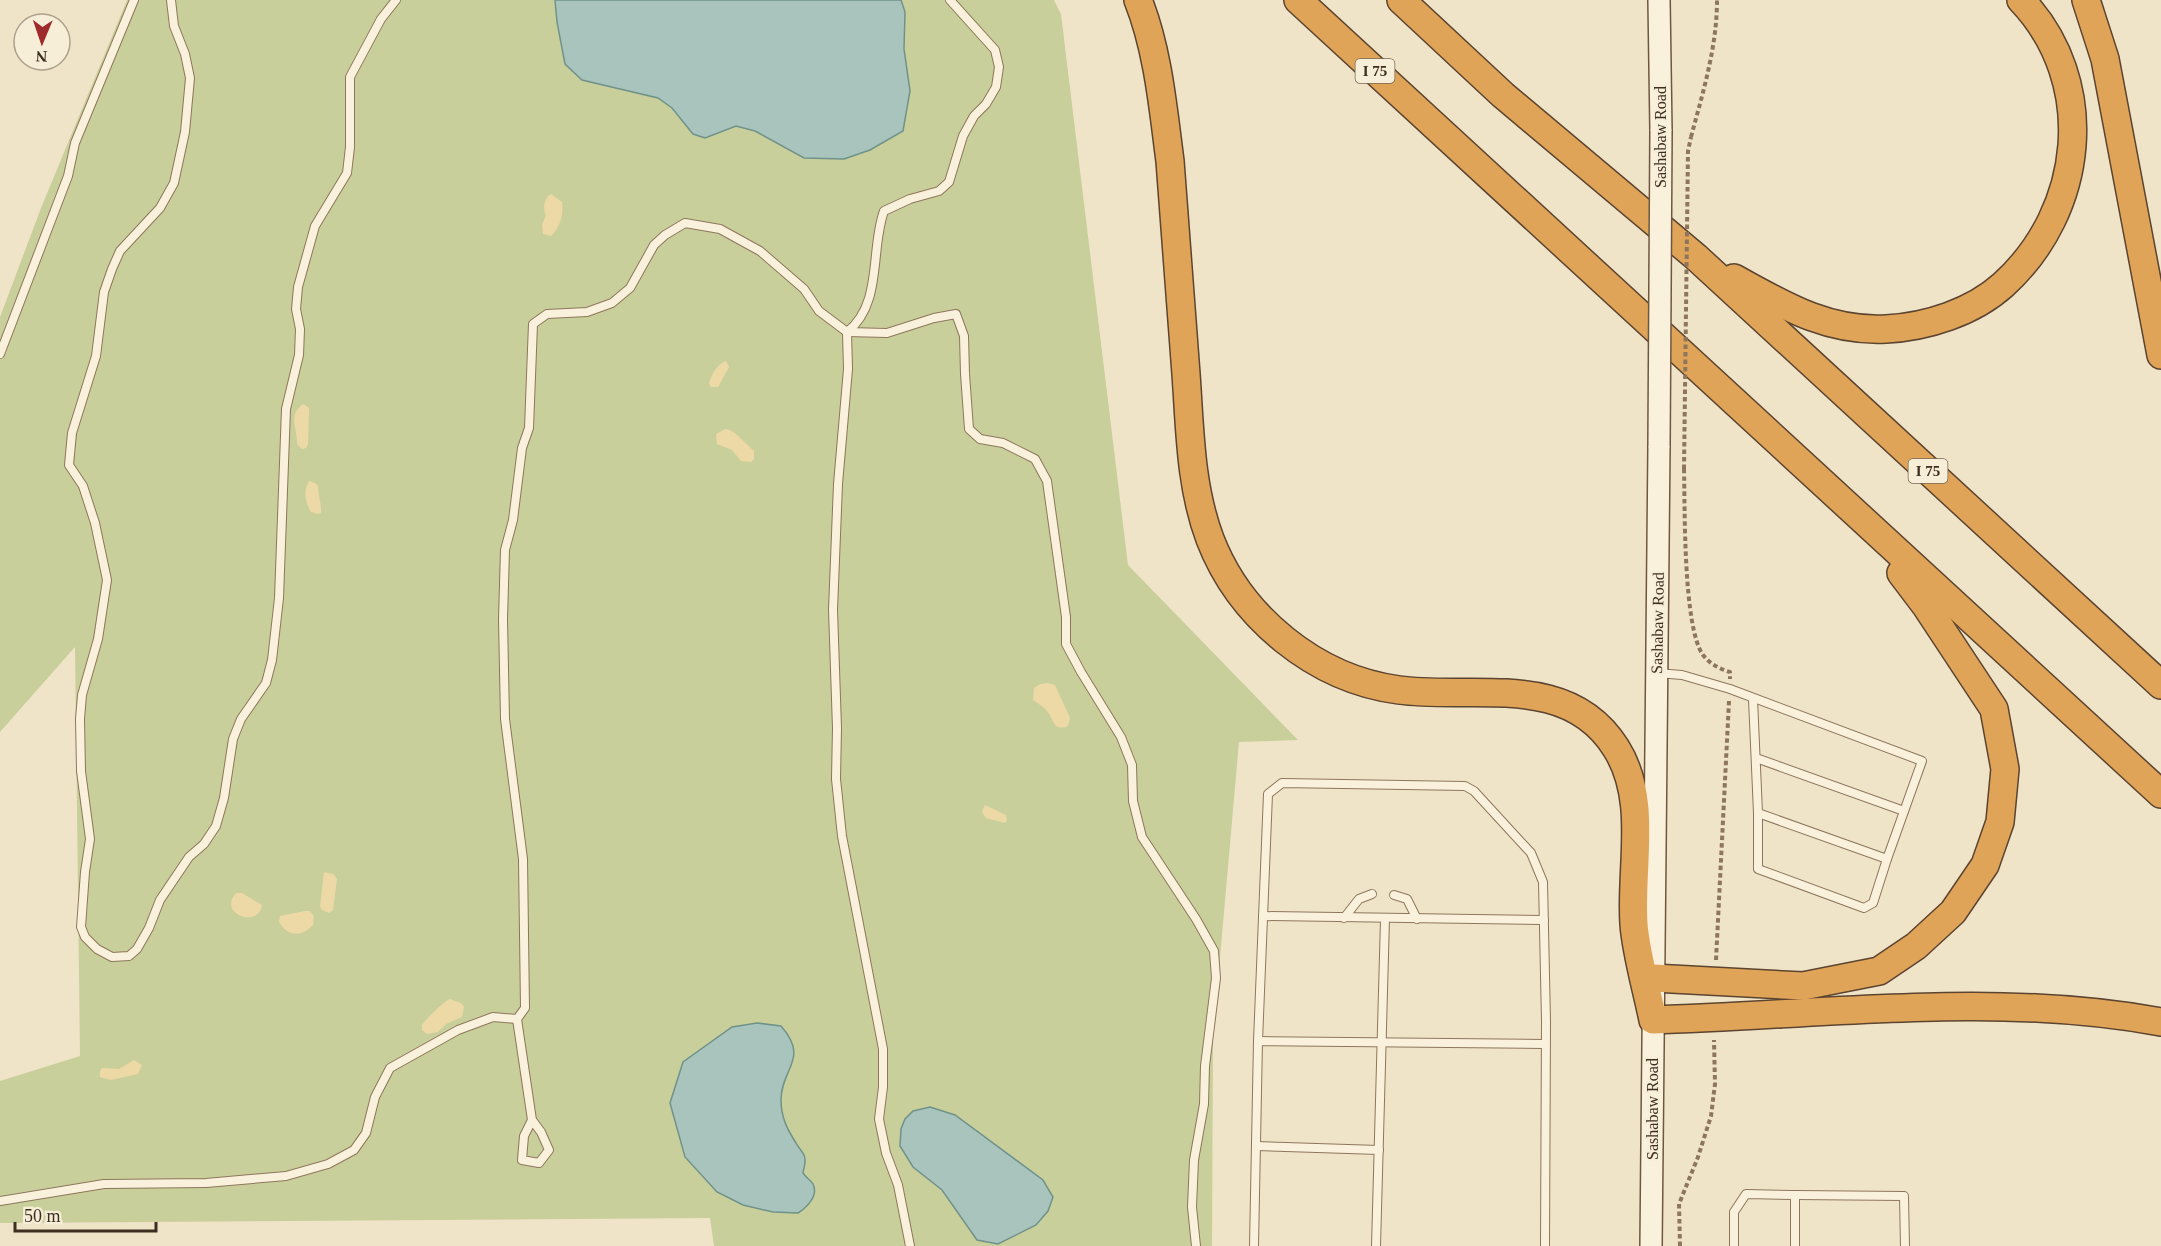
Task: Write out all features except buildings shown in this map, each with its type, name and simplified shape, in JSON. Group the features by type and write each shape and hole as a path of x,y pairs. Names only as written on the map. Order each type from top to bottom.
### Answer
{"highway":[{"path":"1138,0 1152,47 1164,111 1170,161 1194,472 1201,510 1217,555 1232,582 1260,617 1295,648 1337,672 1372,684 1403,690 1541,696 1572,707 1600,728 1611,740 1624,763 1634,797 1634,925 1653,1020 1932,1007 2055,1009 2161,1022"},
{"name":"I 75","path":"1298,0 2161,794"},
{"name":"I 75","path":"1401,0 1503,95 1696,257 2161,685"},
{"path":"1696,257 1798,313 1823,322 1858,328 1885,329 1943,318 1976,303 2002,286 2027,260 2044,236 2058,208 2073,149 2070,93 2060,62 2049,38 2031,10 2021,0"},
{"path":"2086,0 2105,59 2161,355"},
{"path":"1653,978 1803,986 1879,971 1916,946 1953,912 1985,865 2000,822 2005,769 1994,709 1926,606 1895,565 1871,541 1845,505"}],"main road":[{"name":"Sashabaw Road","path":"1651,1246 1659,446 1661,131 1659,0"}],"lane":[{"path":"0,354 68,176 75,142 134,0"},
{"path":"171,0 174,26 185,54 190,78 185,132 174,183 160,208 133,240 120,251 112,268 104,292 96,357 72,433 69,465 83,486 96,523 107,580 98,639 82,694 80,719 81,771 90,839 81,927 85,937 97,949 112,957 129,956 137,949 149,928 160,900 189,857 204,844 216,826 224,798 232,739 241,719 266,683 272,660 279,598 286,409 299,355 300,329 296,309 298,287 315,226 347,173 350,147 350,77 381,19 396,0"},
{"path":"847,332 857,324 873,284 878,228 884,211 910,199 939,191 949,182 963,136 974,116 986,104 996,87 999,67 995,50 950,0"},
{"path":"532,1120 524,1136 522,1160 539,1163 549,1150 541,1132 532,1120 517,1019 525,1008 523,859 505,719 503,620 505,550 513,520 522,448 529,428 533,324 547,314 587,312 612,303 630,288 654,245 664,235 685,223 720,229 760,252 804,289 819,311 847,332 887,333 934,318 956,314 964,336 964,374 969,429 980,439 1003,443 1035,459 1047,481 1066,617 1066,644 1121,737 1132,765 1132,801 1142,837 1196,919 1214,951 1216,978 1205,1066 1204,1104 1194,1160 1192,1207 1196,1246"},
{"path":"847,332 848,369 838,484 833,610 837,728 836,779 844,847 883,1049 884,1087 879,1119 886,1152 898,1185 910,1246"},
{"path":"1656,672 1682,675 1730,689 1922,761 1873,903 1864,908 1758,869 1753,699"},
{"path":"1756,758 1904,811"},
{"path":"1254,1246 1258,1041 1268,794 1282,783 1465,786 1474,791 1531,853 1543,882 1545,1246"},
{"path":"1758,813 1887,859"},
{"path":"1344,918 1359,899 1372,894"},
{"path":"1394,895 1407,899 1417,919"},
{"path":"1263,916 1544,920"},
{"path":"1376,1246 1385,919"},
{"path":"0,1201 104,1184 206,1183 286,1176 327,1164 354,1150 366,1133 375,1096 390,1068 458,1030 493,1017 517,1019"},
{"path":"1258,1041 1545,1044"},
{"path":"1256,1146 1379,1150"},
{"path":"1734,1246 1734,1212 1746,1194 1904,1196 1905,1246"},
{"path":"1795,1195 1795,1246"}],"path":[{"path":"1716,959 1730,672 1716,666 1703,654 1692,623 1684,469 1688,151 1708,72 1717,15 1717,0"},
{"path":"1680,1246 1679,1204 1711,1116 1715,1084 1714,1033"}],"green space":[{"path":"127,0 1054,0 1061,14 1128,565 1298,740 1239,742 1213,1037 1212,1246 714,1246 710,1218 0,1223 0,1081 80,1056 75,647 0,732 0,317 41,208"}],"sand":[{"path":"551,194 562,202 562,216 551,236 543,234 542,224 546,216 545,201"},
{"path":"726,361 729,367 718,387 711,387 709,384 717,367"},
{"path":"303,404 309,408 309,413 308,444 302,449 297,444 294,418 295,413"},
{"path":"725,429 736,434 754,451 754,459 751,462 741,461 732,450 717,444 716,434"},
{"path":"309,481 318,486 321,513 318,514 311,512 306,501 305,493"},
{"path":"1048,683 1055,685 1070,718 1068,726 1056,726 1045,709 1033,700 1034,688"},
{"path":"985,805 1006,815 1007,821 1005,823 986,818 982,812"},
{"path":"324,872 333,874 337,879 333,910 329,913 322,910 320,906"},
{"path":"236,893 242,893 262,905 259,912 247,917 235,912 232,901"},
{"path":"310,911 314,916 313,925 304,932 290,933 279,922 280,916"},
{"path":"450,999 461,1003 464,1007 462,1017 446,1024 438,1032 427,1034 422,1030 422,1025"},
{"path":"134,1060 142,1065 138,1074 111,1080 100,1077 102,1068 119,1069"}],"water":[{"path":"555,0 901,0 905,12 904,49 910,91 903,131 870,150 844,159 804,158 755,131 736,126 705,138 693,134 672,108 658,98 582,80 565,64"},
{"path":"757,1023 781,1026 793,1047 792,1063 782,1089 782,1112 787,1128 805,1157 803,1173 814,1188 811,1201 798,1213 773,1212 743,1205 717,1192 685,1157 670,1103 683,1062 732,1027"},
{"path":"930,1107 955,1115 1043,1180 1053,1197 1048,1211 1036,1225 998,1244 977,1240 942,1190 913,1167 900,1146 901,1129 905,1119 913,1111"}]}
